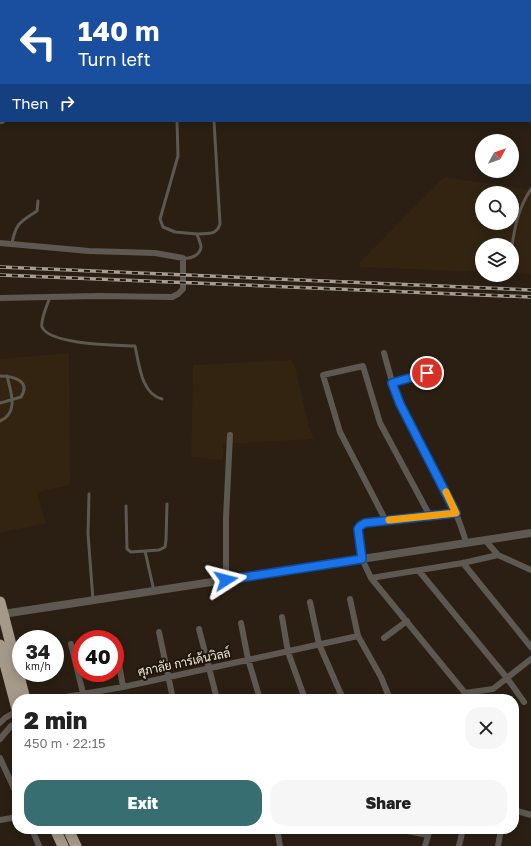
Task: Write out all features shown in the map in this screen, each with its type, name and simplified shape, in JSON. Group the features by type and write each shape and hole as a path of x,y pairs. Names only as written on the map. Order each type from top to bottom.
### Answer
{"highway":[{"path":"0,602 24,694"},
{"path":"0,645 13,694"},
{"path":"57,834 63,846"},
{"path":"70,834 76,846"}],"street":[{"path":"0,243 89,251 156,252 183,258 182,289 178,294 172,297 98,296 0,298"},
{"path":"384,353 392,383 400,404 456,513 466,542"},
{"path":"386,521 340,432 322,375 363,366 380,423 430,516"},
{"path":"392,383 427,373"},
{"path":"226,580 226,518 230,435"},
{"path":"456,513 365,523 358,529 362,559 372,578 465,693 493,689 531,659"},
{"path":"3,614 531,533"},
{"path":"485,540 498,555 531,570"},
{"path":"372,578 463,563 498,555"},
{"path":"463,563 531,647"},
{"path":"419,571 507,678 518,694"},
{"path":"350,599 358,636 381,677 388,694"},
{"path":"310,602 319,644 341,694"},
{"path":"282,617 288,652 303,694"},
{"path":"384,638 406,621"},
{"path":"241,623 248,659 258,694"},
{"path":"199,629 216,694"},
{"path":"159,632 172,694"},
{"name":"ศุภาลัย การ์เด้นวิลล์","path":"78,694 123,687 358,636"},
{"path":"71,644 83,693"},
{"path":"122,682 123,687"},
{"path":"519,695 524,702"},
{"path":"0,723 12,713"},
{"path":"0,739 12,725"},
{"path":"0,758 12,784"},
{"path":"519,811 531,815"},
{"path":"0,820 12,818"},
{"path":"34,834 39,846"},
{"path":"278,834 280,846"},
{"path":"425,846 428,834"},
{"path":"459,846 462,834"},
{"path":"498,846 500,834"}],"lane":[{"path":"177,122 178,156 160,219 163,226 176,232 197,234 214,233 218,230 220,224 214,122"},
{"path":"514,238 518,214 524,199 531,189"},
{"path":"12,243 14,231 19,223 37,211 38,201"},
{"path":"183,258 195,256 199,252 201,246 197,234"},
{"path":"50,297 42,323 43,328 47,333 53,336 95,345 134,346 142,376 148,389 157,398 162,399"},
{"path":"0,376 18,379 24,385 24,392 21,398 0,403"},
{"path":"0,421 8,416 12,409 13,400 7,376"},
{"path":"89,494 88,534 93,600"},
{"path":"126,506 127,549 131,552 159,550 165,547 167,504"},
{"path":"145,551 154,591"}],"shaded area":[{"path":"444,177 504,186 475,186 475,230 519,230 519,188 531,190 531,274 519,273 519,238 475,238 475,272 360,267 360,262"},
{"path":"69,353 70,485 37,492 46,523 0,533 0,359"},
{"path":"292,360 296,370 309,427 314,439 223,444 223,460 191,457 193,365"}],"railway":[{"path":"0,267 531,290"},
{"path":"0,275 531,297"}],"slow traffic":[{"path":"389,520 456,513 446,492"}],"route":[{"path":"226,580 362,559 358,529 365,523 456,513 400,404 392,383 427,373"}]}
